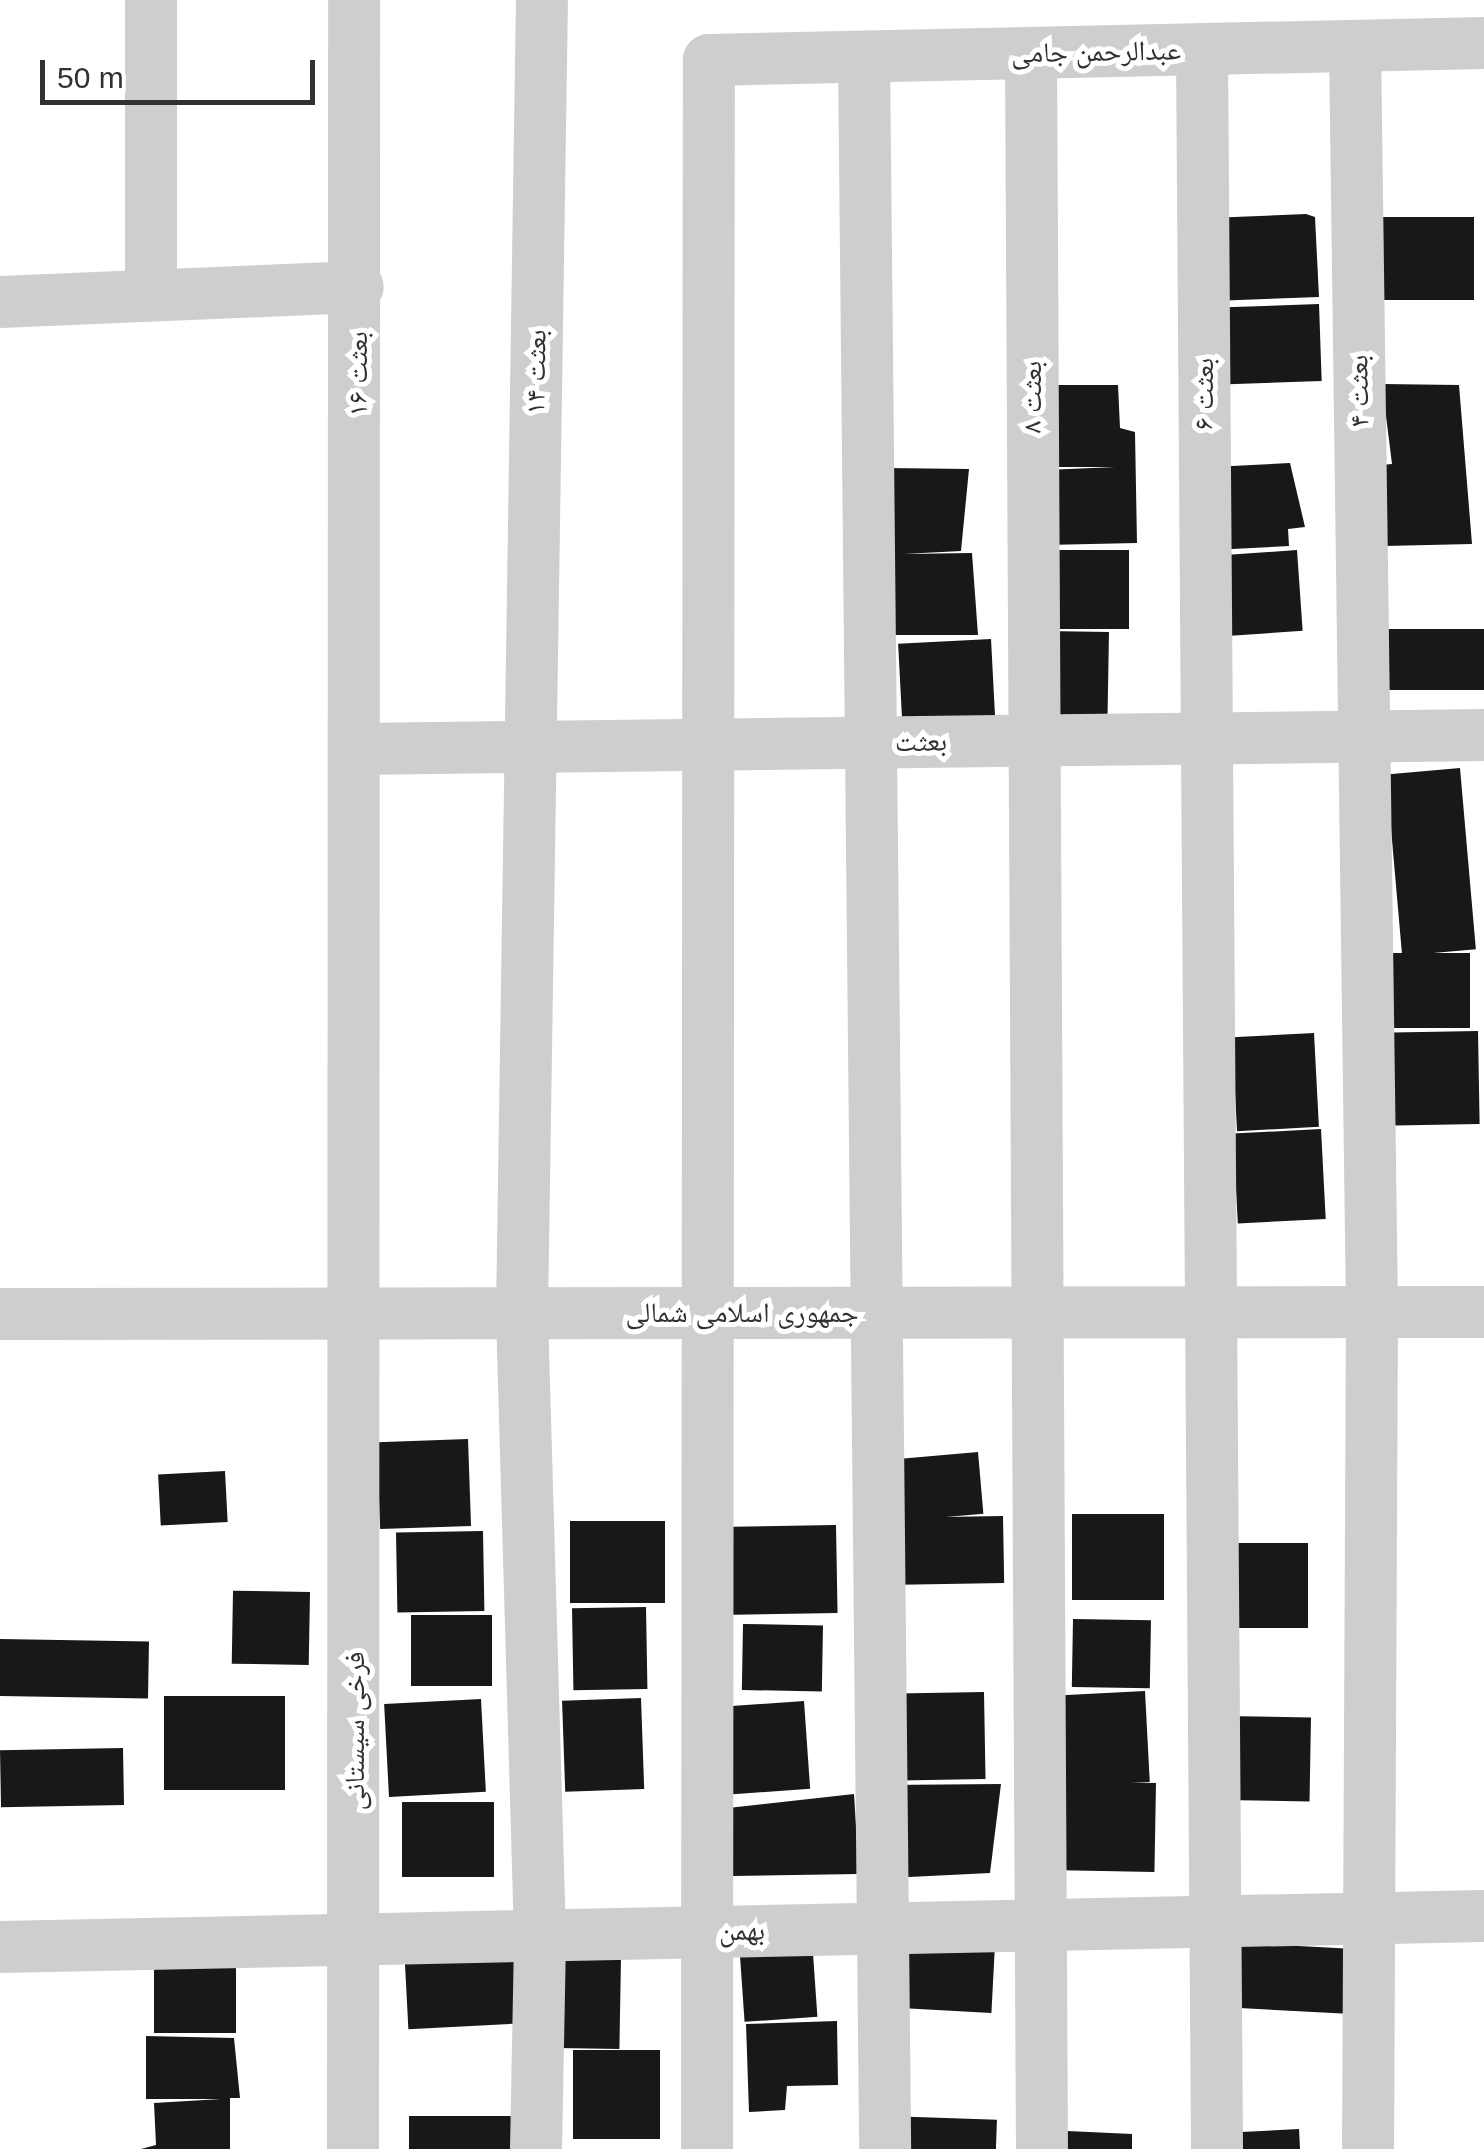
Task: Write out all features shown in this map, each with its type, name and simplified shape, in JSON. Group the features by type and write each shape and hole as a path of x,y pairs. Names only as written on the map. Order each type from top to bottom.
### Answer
{"street":[{"path":"151,0 151,296"},
{"name":"بعثت ۱۶","path":"354,0 358,287 356,1314"},
{"name":"بعثت ۱۴","path":"536,2149 540,1936 522,1314 542,0"},
{"name":"عبدالرحمن جامی","path":"712,744 709,60 1484,43"},
{"name":"بعثت ۴","path":"1355,46 1372,1312 1368,2149"},
{"name":"بعثت ۶","path":"1202,49 1208,1312 1218,1921 1217,2149"},
{"name":"بعثت ۸","path":"1031,53 1042,2149"},
{"path":"864,57 878,1928 885,2149"},
{"path":"0,302 358,287"},
{"name":"بعثت","path":"358,749 1484,735"},
{"path":"707,2149 704,1932 714,1313 712,744"},
{"name":"جمهوری اسلامی شمالی","path":"0,1314 1484,1312"},
{"name":"فرخی سیستانی","path":"353,2149 356,1314"},
{"name":"بهمن","path":"0,1947 1484,1916"}],"building":[{"path":"1306,214 1315,217 1319,297 1213,301 1209,218"},
{"path":"1381,217 1474,217 1474,300 1381,300"},
{"path":"1319,304 1322,381 1221,384 1218,308"},
{"path":"1382,384 1459,385 1472,544 1384,546 1381,465 1392,464"},
{"path":"1043,385 1118,385 1120,428 1135,432 1137,543 1045,545 1045,470 1115,467 1043,467"},
{"path":"1290,463 1305,527 1288,529 1289,546 1212,550 1212,467"},
{"path":"885,468 969,469 961,551 903,554 972,553 978,635 882,635"},
{"path":"1050,550 1129,550 1129,629 1050,629"},
{"path":"1297,550 1303,631 1220,637 1214,556"},
{"path":"1380,629 1484,629 1484,690 1380,690"},
{"path":"1045,631 1109,632 1108,717 1044,716"},
{"path":"991,639 995,720 902,725 898,644"},
{"path":"1460,768 1476,949 1402,956 1386,774"},
{"path":"1393,953 1470,953 1470,1028 1393,1028"},
{"path":"1478,1031 1480,1124 1395,1125 1393,1032"},
{"path":"1314,1033 1319,1127 1237,1131 1232,1037"},
{"path":"1321,1129 1326,1219 1238,1223 1233,1134"},
{"path":"468,1439 471,1526 380,1529 377,1442"},
{"path":"978,1452 983,1514 898,1521 892,1459"},
{"path":"225,1471 228,1522 161,1525 158,1475"},
{"path":"1072,1514 1164,1514 1164,1600 1072,1600"},
{"path":"1003,1516 1004,1583 900,1585 899,1518"},
{"path":"570,1521 665,1521 665,1603 570,1603"},
{"path":"836,1525 838,1613 719,1615 717,1527"},
{"path":"483,1531 484,1611 397,1613 396,1533"},
{"path":"1221,1543 1308,1543 1308,1628 1221,1628"},
{"path":"233,1591 310,1592 309,1665 232,1664"},
{"path":"646,1607 647,1689 573,1690 572,1608"},
{"path":"411,1615 492,1615 492,1686 411,1686"},
{"path":"1073,1619 1151,1620 1150,1688 1072,1687"},
{"path":"743,1624 823,1625 822,1691 742,1690"},
{"path":"0,1639 149,1642 148,1699 0,1696"},
{"path":"1145,1691 1150,1782 1062,1786 1057,1696"},
{"path":"984,1692 986,1779 900,1780 898,1694"},
{"path":"164,1696 285,1696 285,1790 164,1790"},
{"path":"641,1698 644,1789 565,1792 562,1701"},
{"path":"481,1699 486,1792 389,1797 384,1704"},
{"path":"804,1701 810,1789 719,1795 713,1707"},
{"path":"1223,1716 1311,1718 1310,1802 1222,1800"},
{"path":"123,1748 124,1805 1,1807 0,1750"},
{"path":"1063,1781 1156,1783 1154,1872 1061,1870"},
{"path":"1001,1784 990,1873 889,1878 886,1785"},
{"path":"854,1794 859,1874 732,1876 728,1808"},
{"path":"402,1802 494,1802 494,1877 402,1877"},
{"path":"905,1920 996,1925 991,2013 901,2008"},
{"path":"526,1923 531,2023 408,2029 403,1929"},
{"path":"811,1925 817,2017 745,2022 738,1930"},
{"path":"1229,1942 1355,1949 1352,2014 1226,2007"},
{"path":"559,1957 621,1958 619,2049 557,2048"},
{"path":"154,1966 236,1966 236,2033 154,2033"},
{"path":"837,2021 838,2085 787,2086 785,2110 749,2112 746,2024"},
{"path":"146,2036 234,2038 240,2098 230,2098 230,2149 141,2149 156,2145 154,2103 221,2099 146,2099"},
{"path":"573,2050 660,2050 660,2139 573,2139"},
{"path":"409,2116 519,2116 519,2149 409,2149"},
{"path":"887,2116 997,2120 996,2149 886,2149"},
{"path":"1299,2129 1300,2149 1227,2149 1226,2133"},
{"path":"1067,2131 1132,2134 1132,2149 1067,2149"}]}
